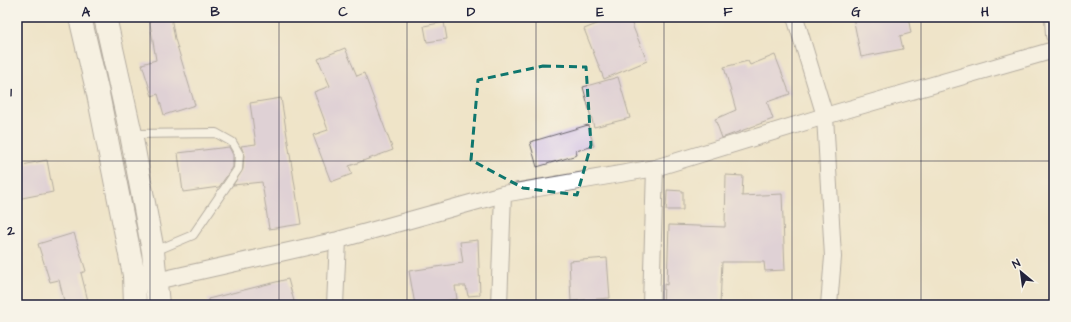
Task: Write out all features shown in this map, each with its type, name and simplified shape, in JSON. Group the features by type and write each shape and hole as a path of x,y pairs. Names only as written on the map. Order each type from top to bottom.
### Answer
{"main road":[{"path":"80,17 98,94 132,268 135,305"},
{"path":"105,17 131,134 154,251 158,305"}],"street":[{"path":"795,17 825,116 833,257 829,305"},
{"path":"1053,17 1054,35"},
{"path":"156,281 338,240 503,194 655,168 825,116 1054,50"},
{"path":"651,305 655,168"},
{"path":"498,305 503,194"},
{"path":"335,305 338,240"}],"lane":[{"path":"131,134 216,133 232,142 239,154 238,169 193,235 154,251"}],"highlighted area":[{"path":"543,66 586,67 591,145 577,195 523,188 471,160 478,80"}],"building":[{"path":"149,17 171,17 175,39 195,105 164,115 158,94 152,96 142,64 156,60"},
{"path":"615,17 629,17 647,61 604,79 584,29"},
{"path":"853,17 908,17 911,33 900,36 903,49 861,57"},
{"path":"444,22 447,39 427,42 424,26"},
{"path":"345,48 357,76 364,73 393,150 349,166 352,174 331,182 313,135 328,130 314,92 330,86 318,59"},
{"path":"775,55 790,94 767,102 773,119 722,138 715,119 736,110 724,67 748,61 750,65"},
{"path":"618,77 630,118 594,127 583,87"},
{"path":"281,98 301,224 269,229 262,182 233,185 243,169 244,154 241,146 256,144 250,103"},
{"path":"588,125 594,146 576,151 577,155 537,167 530,142"},
{"path":"229,147 233,155 233,167 219,187 183,192 178,153"},
{"path":"47,160 53,192 17,199 17,166"},
{"path":"726,175 743,176 742,196 782,194 785,270 765,271 764,262 722,262 720,305 663,305 664,284 667,285 669,225 725,227"},
{"path":"667,190 683,191 683,210 666,210"},
{"path":"74,233 86,271 81,273 89,305 65,305 59,280 50,282 38,244"},
{"path":"478,240 480,295 468,296 466,286 455,286 457,299 415,305 409,271 463,263 460,242"},
{"path":"607,258 610,298 571,301 569,261"},
{"path":"288,279 295,305 208,305 208,299"}]}
